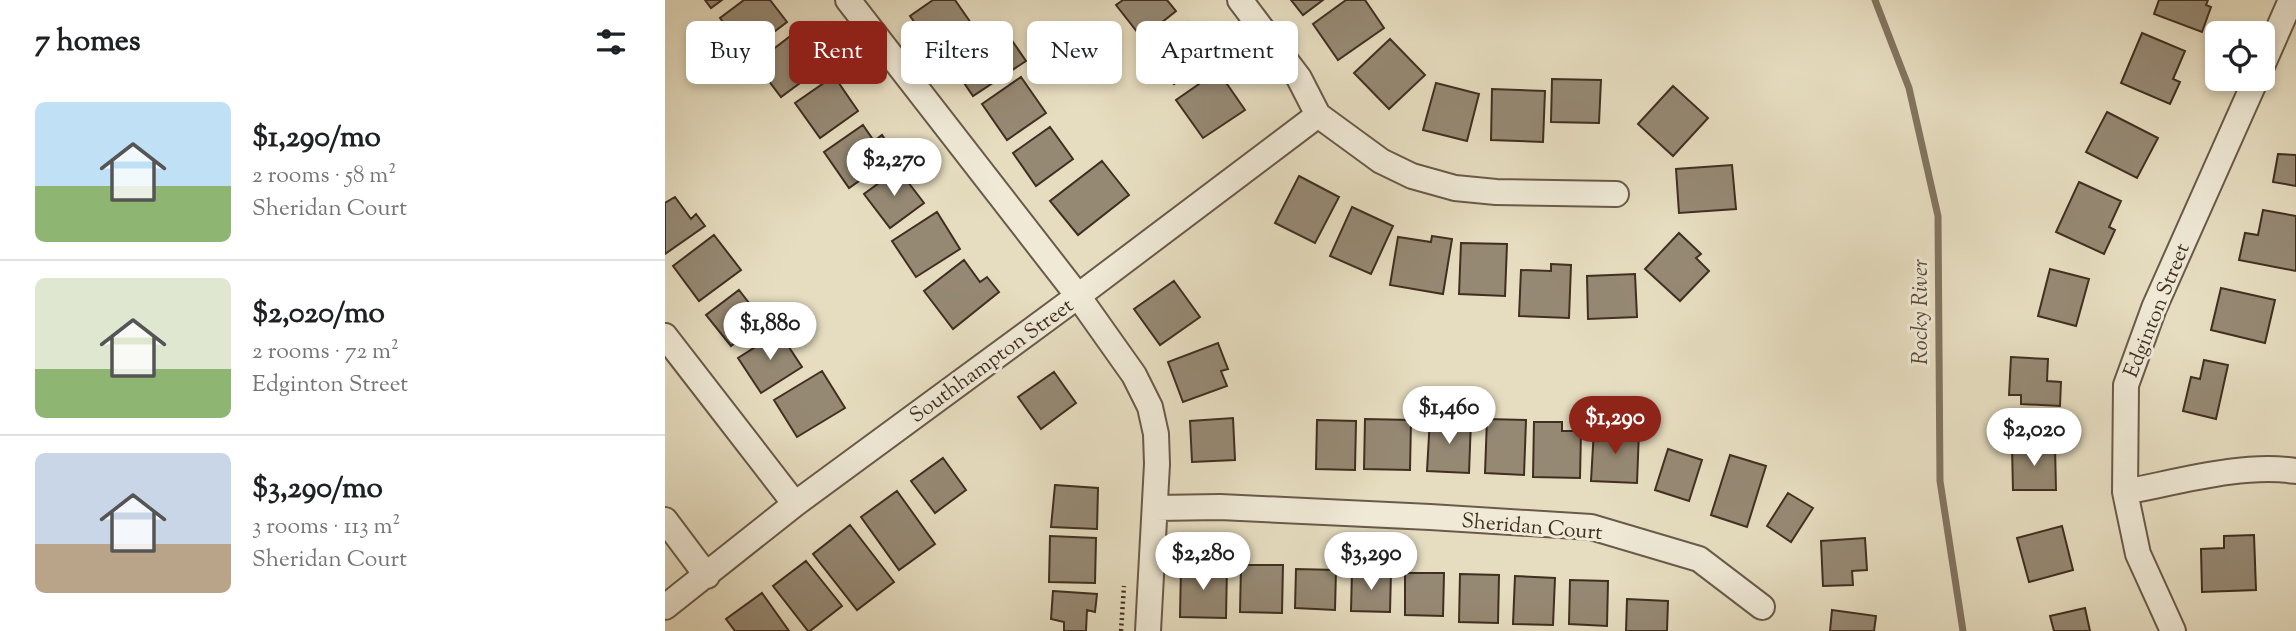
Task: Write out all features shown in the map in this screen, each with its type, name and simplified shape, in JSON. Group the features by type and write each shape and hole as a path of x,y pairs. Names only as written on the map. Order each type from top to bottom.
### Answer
{"street":[{"path":"848,0 1078,296 1134,375 1150,407 1156,434 1156,508 1148,631"},
{"path":"1240,0 1299,78 1318,115 1381,161 1412,176 1455,188 1496,192 1616,194"},
{"path":"2275,37 2291,0"},
{"name":"Edginton Street","path":"2173,631 2139,554 2125,492 2126,385 2154,308 2251,91"},
{"name":"Southhampton Street","path":"665,607 795,504 1318,115"},
{"path":"665,336 795,504"},
{"path":"2125,492 2247,470 2296,471"},
{"name":"Sheridan Court","path":"1156,508 1220,507 1591,527 1699,559 1762,607"},
{"path":"665,520 707,576"}],"building":[{"path":"705,0 722,0 711,8"},
{"path":"744,0 770,0 787,22 775,31 775,21 722,21 720,18"},
{"path":"933,0 955,0 970,21 914,21 910,16"},
{"path":"1123,0 1167,0 1176,11 1163,21 1136,21 1136,30 1116,5"},
{"path":"1291,0 1323,0 1303,15"},
{"path":"1346,0 1365,0 1384,28 1338,60 1313,24"},
{"path":"2159,0 2208,0 2206,5 2211,7 2202,32 2154,14"},
{"path":"2142,33 2185,51 2173,79 2180,82 2170,104 2121,83"},
{"path":"789,37 789,84 799,84 781,97 771,84 775,84 775,48"},
{"path":"1390,39 1425,75 1389,109 1354,73"},
{"path":"1013,42 1026,61 1013,70"},
{"path":"1021,77 1046,113 1007,140 982,104"},
{"path":"1552,79 1601,80 1599,123 1551,122"},
{"path":"1436,83 1479,94 1467,141 1423,130"},
{"path":"822,84 839,84 858,111 820,138 795,103"},
{"path":"965,84 991,84 973,96"},
{"path":"1199,84 1227,84 1245,110 1203,138 1176,100"},
{"path":"1673,86 1708,118 1673,156 1638,124"},
{"path":"1492,89 1545,91 1543,142 1491,140"},
{"path":"2107,112 2158,138 2137,178 2086,152"},
{"path":"863,125 874,141 882,135 896,155 849,188 824,152"},
{"path":"1050,127 1073,159 1036,186 1013,153"},
{"path":"2278,154 2296,155 2296,186 2273,182"},
{"path":"1102,161 1129,195 1078,235 1050,201"},
{"path":"1732,165 1736,209 1679,213 1676,169"},
{"path":"898,169 924,203 890,228 864,194"},
{"path":"1299,176 1339,197 1315,243 1275,223"},
{"path":"2079,182 2121,201 2109,227 2115,230 2104,254 2056,232"},
{"path":"675,197 691,219 696,214 705,226 665,254 665,203"},
{"path":"1352,207 1393,226 1371,274 1330,256"},
{"path":"2263,210 2296,216 2296,271 2239,260 2245,233 2258,235"},
{"path":"937,212 960,249 916,277 892,241"},
{"path":"1679,233 1701,254 1696,258 1709,271 1680,301 1645,269"},
{"path":"714,235 741,270 699,301 673,266"},
{"path":"1432,236 1452,239 1443,294 1390,285 1398,237 1431,242"},
{"path":"1461,243 1507,244 1505,296 1459,294"},
{"path":"964,260 980,282 987,277 999,292 953,329 924,291"},
{"path":"1551,264 1571,265 1569,318 1519,316 1521,270 1551,271"},
{"path":"2050,269 2089,279 2076,326 2038,316"},
{"path":"1635,274 1637,317 1588,319 1587,276"},
{"path":"1174,281 1200,317 1160,345 1134,309"},
{"path":"2221,288 2275,300 2265,343 2211,330"},
{"path":"739,290 763,321 731,346 706,315"},
{"path":"779,332 802,367 761,393 738,358"},
{"path":"1218,343 1228,369 1221,371 1227,386 1183,402 1168,362"},
{"path":"2011,357 2048,359 2047,381 2061,382 2060,406 2021,404 2021,395 2009,395"},
{"path":"2204,360 2228,365 2216,419 2183,411 2191,377 2200,379"},
{"path":"822,371 845,408 797,437 774,400"},
{"path":"1054,372 1076,403 1041,429 1018,397"},
{"path":"1233,418 1235,460 1192,462 1190,421"},
{"path":"1430,418 1471,420 1469,473 1427,471"},
{"path":"1365,419 1411,420 1410,470 1364,469"},
{"path":"1487,419 1526,420 1524,475 1485,473"},
{"path":"1317,420 1356,421 1355,470 1316,469"},
{"path":"1534,422 1562,422 1562,431 1581,431 1580,478 1533,477"},
{"path":"1594,429 1639,431 1637,483 1591,481"},
{"path":"2055,446 2056,490 2013,490 2012,447"},
{"path":"1668,449 1702,460 1689,501 1655,490"},
{"path":"1730,455 1766,466 1747,527 1711,515"},
{"path":"943,458 966,490 935,513 911,481"},
{"path":"1055,485 1098,488 1097,529 1051,527"},
{"path":"897,491 935,544 899,570 861,517"},
{"path":"1788,493 1813,508 1791,542 1767,526"},
{"path":"850,525 894,582 857,610 813,554"},
{"path":"2062,526 2073,570 2029,582 2017,538"},
{"path":"2254,535 2256,590 2202,592 2201,549 2224,548 2224,536"},
{"path":"1050,536 1096,538 1095,583 1049,582"},
{"path":"1865,538 1867,570 1852,571 1853,585 1823,586 1821,541"},
{"path":"806,561 842,606 810,631 773,586"},
{"path":"1241,565 1283,565 1282,613 1240,612"},
{"path":"1181,566 1227,567 1226,618 1180,617"},
{"path":"1296,569 1336,570 1335,610 1295,608"},
{"path":"1352,571 1391,572 1390,612 1351,611"},
{"path":"1405,573 1444,573 1443,616 1405,615"},
{"path":"1460,574 1499,575 1498,623 1459,622"},
{"path":"1515,576 1555,578 1553,625 1513,624"},
{"path":"1570,580 1608,581 1607,626 1569,624"},
{"path":"1053,591 1097,594 1095,612 1087,610 1086,631 1064,631 1064,622 1051,619"},
{"path":"762,593 789,631 735,631 726,619"},
{"path":"1627,599 1668,601 1667,631 1626,631"},
{"path":"2085,608 2090,631 2054,631 2050,616"},
{"path":"1832,610 1876,616 1874,631 1830,631"}],"waterway":[{"name":"Rocky River","path":"1875,0 1909,88 1938,216 1940,481 1963,631"}]}
